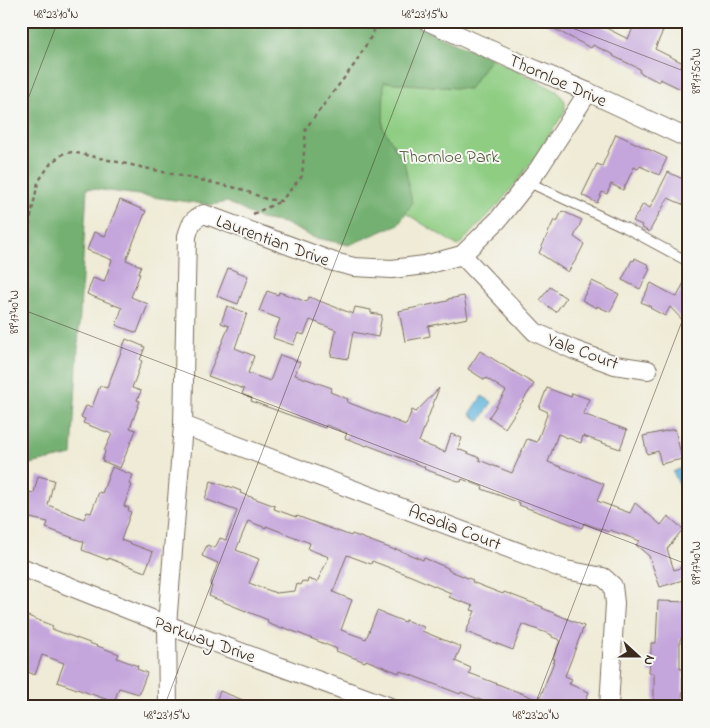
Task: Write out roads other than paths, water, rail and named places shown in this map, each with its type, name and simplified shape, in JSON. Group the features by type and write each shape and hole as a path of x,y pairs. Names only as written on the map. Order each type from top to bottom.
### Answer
{"street":[{"name":"Thornloe Drive","path":"427,21 689,139"},
{"name":"Laurentian Drive","path":"168,707 167,625 183,425 187,236 191,223 204,214 334,262 354,267 392,269 425,265 462,255 498,220 539,168 588,92"},
{"name":"Yale Court","path":"462,255 534,332 574,350 615,365 648,370"},
{"name":"Acadia Court","path":"183,425 566,570 603,577 613,586 615,603 610,707"},
{"name":"Parkway Drive","path":"21,567 167,625 390,707"}],"lane":[{"path":"528,182 626,228 689,262"}],"water":[{"path":"482,396 492,402 480,421 470,414"},
{"path":"683,467 689,479 689,490 683,493 673,472"}],"park label":[{"name":"Thornloe Park","path":"449,156"}]}
